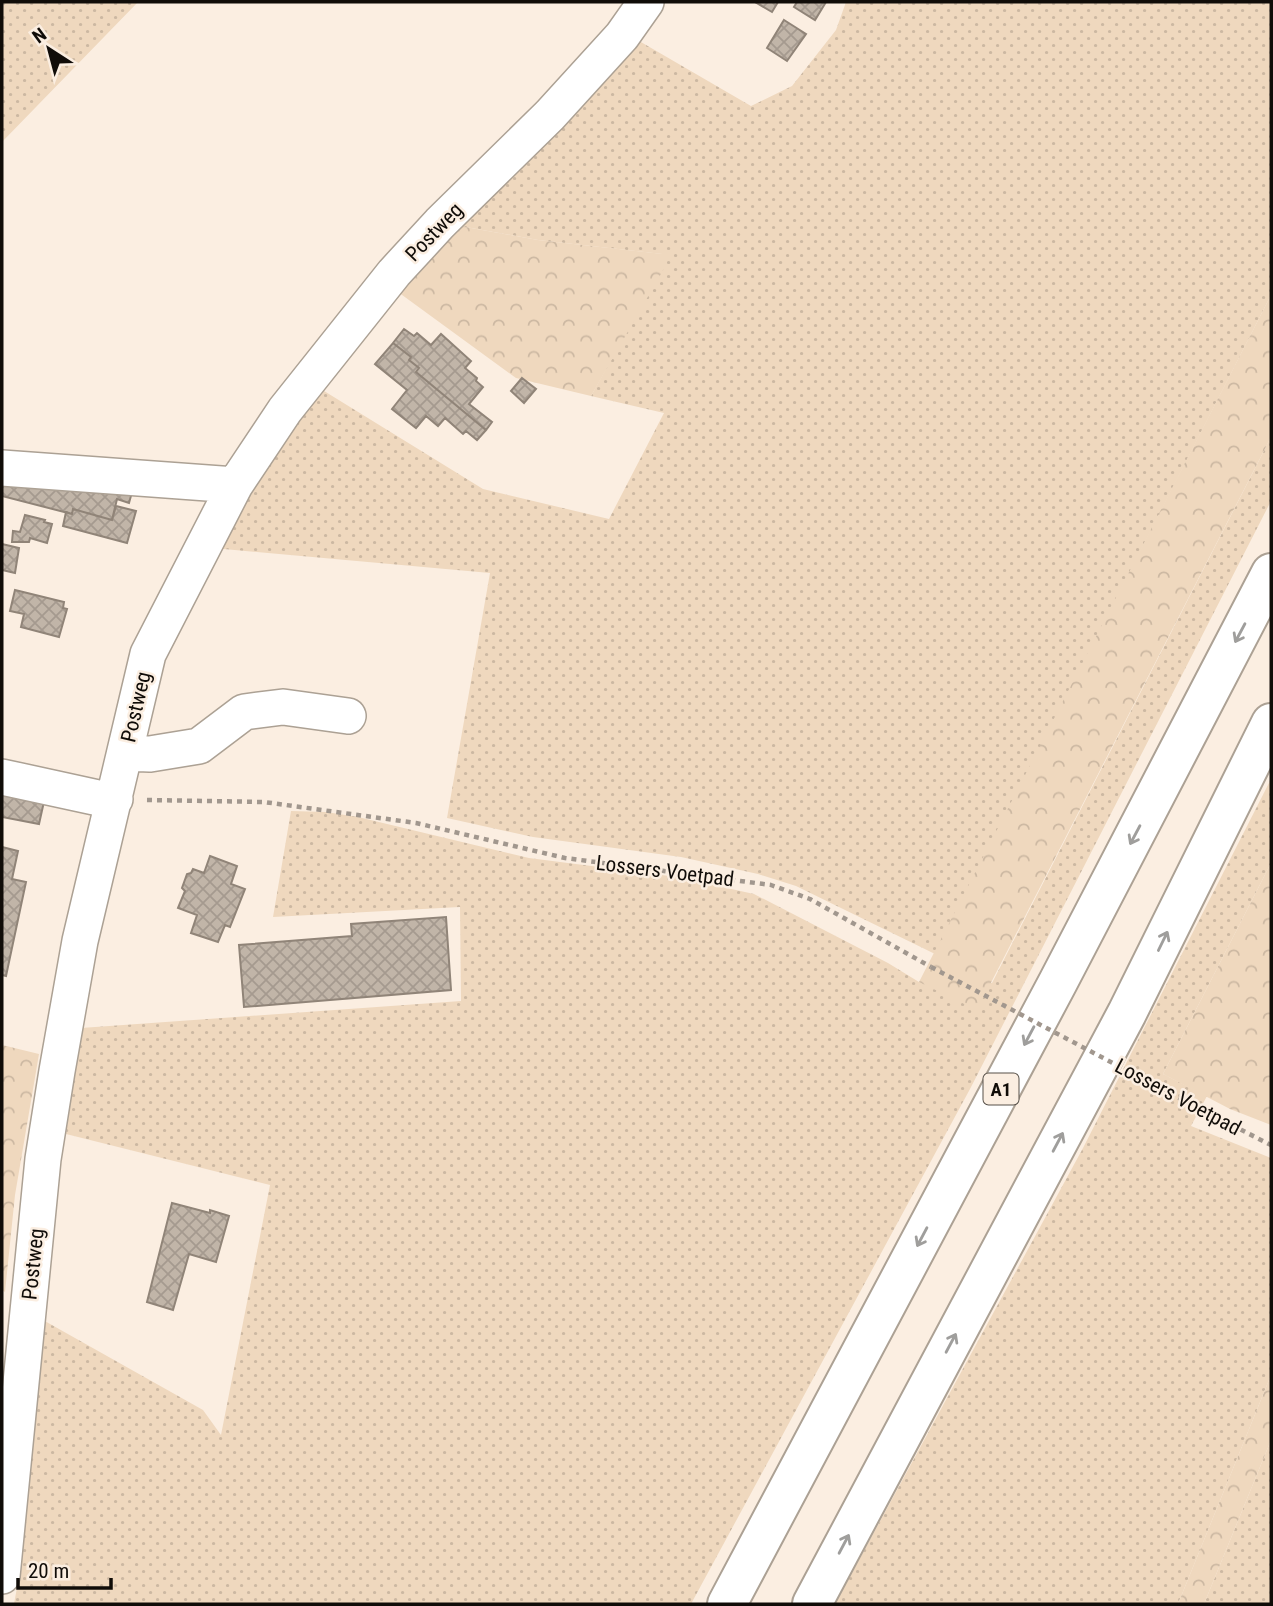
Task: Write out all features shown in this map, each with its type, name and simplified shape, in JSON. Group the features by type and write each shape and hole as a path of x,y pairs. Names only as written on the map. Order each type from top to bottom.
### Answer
{"highway":[{"name":"A1","path":"727,1604 1058,982 1271,573"},
{"path":"812,1604 1127,1013 1271,723"}],"street":[{"name":"Postweg","path":"2,1576 43,1159 80,941 148,654 235,485 285,410 394,273 440,223 550,115 622,36 646,2"},
{"path":"2,467 235,485"},
{"path":"125,753 150,754 199,746 244,712 283,707 348,716"},
{"path":"2,777 103,799 115,799"}],"path":[{"name":"Lossers Voetpad","path":"115,799 264,802 416,823 565,858 771,885 810,899 931,967 1271,1145"}],"green space":[{"path":"2,2 138,2 2,142"},
{"path":"846,2 1271,2 1271,295 935,954 796,886 758,874 681,857 533,837 447,818 490,573 213,548 316,386 483,489 609,519 664,413 591,396 666,260 662,254 538,240 460,226 634,38 751,106 792,86 836,30"},
{"path":"460,226 538,240 663,254 667,260 666,265 591,396 516,378 398,292"},
{"path":"1271,295 1271,437 977,1010 919,982"},
{"path":"1271,437 1271,501 970,1089 691,1604 14,1604 20,1571 43,1320 203,1410 221,1435 270,1185 66,1134 81,1028 461,1001 460,907 273,917 291,811 326,812 358,817 529,858 677,877 754,894 888,963 919,982 992,983"},
{"path":"1271,779 1271,863 1163,1074 1207,1096 1191,1126 1271,1158 1271,1375 1178,1604 835,1604 1083,1148"},
{"path":"1271,863 1271,1125 1230,1109 1163,1074"},
{"path":"2,1045 39,1054 15,1195 5,1292 2,1290"},
{"path":"1271,1375 1271,1440 1204,1604 1178,1604"},
{"path":"1271,1440 1271,1604 1204,1604"}],"building":[{"path":"755,2 778,2 772,12"},
{"path":"797,2 826,2 815,20 794,7"},
{"path":"784,20 806,34 787,61 767,48"},
{"path":"404,329 414,336 417,333 431,345 441,334 471,361 465,368 483,387 469,404 492,422 486,430 416,372 419,368 409,360 411,357 393,343"},
{"path":"393,343 411,357 409,360 419,368 416,372 486,430 477,440 466,431 463,434 445,418 438,426 426,416 416,428 392,409 407,390 375,364"},
{"path":"522,378 536,389 524,403 511,391"},
{"path":"2,478 98,493 101,482 134,485 129,503 117,499 112,520 73,509 72,514 2,496"},
{"path":"116,506 136,511 127,543 63,526 66,512 72,514 73,509 112,520"},
{"path":"25,515 52,524 47,543 30,538 29,542 12,542 13,531 20,532"},
{"path":"2,544 19,548 15,573 2,570"},
{"path":"15,590 64,602 63,608 67,609 59,637 21,627 24,614 10,611"},
{"path":"2,788 45,797 39,824 2,817"},
{"path":"2,847 18,851 12,879 26,882 6,976 2,975"},
{"path":"210,856 237,866 231,884 245,889 230,927 225,925 218,942 191,933 197,915 178,908 185,891 182,888 187,874 193,869 204,873"},
{"path":"446,917 451,990 244,1007 239,945 352,936 351,924"},
{"path":"172,1203 229,1216 216,1262 189,1254 173,1310 147,1302"}]}
